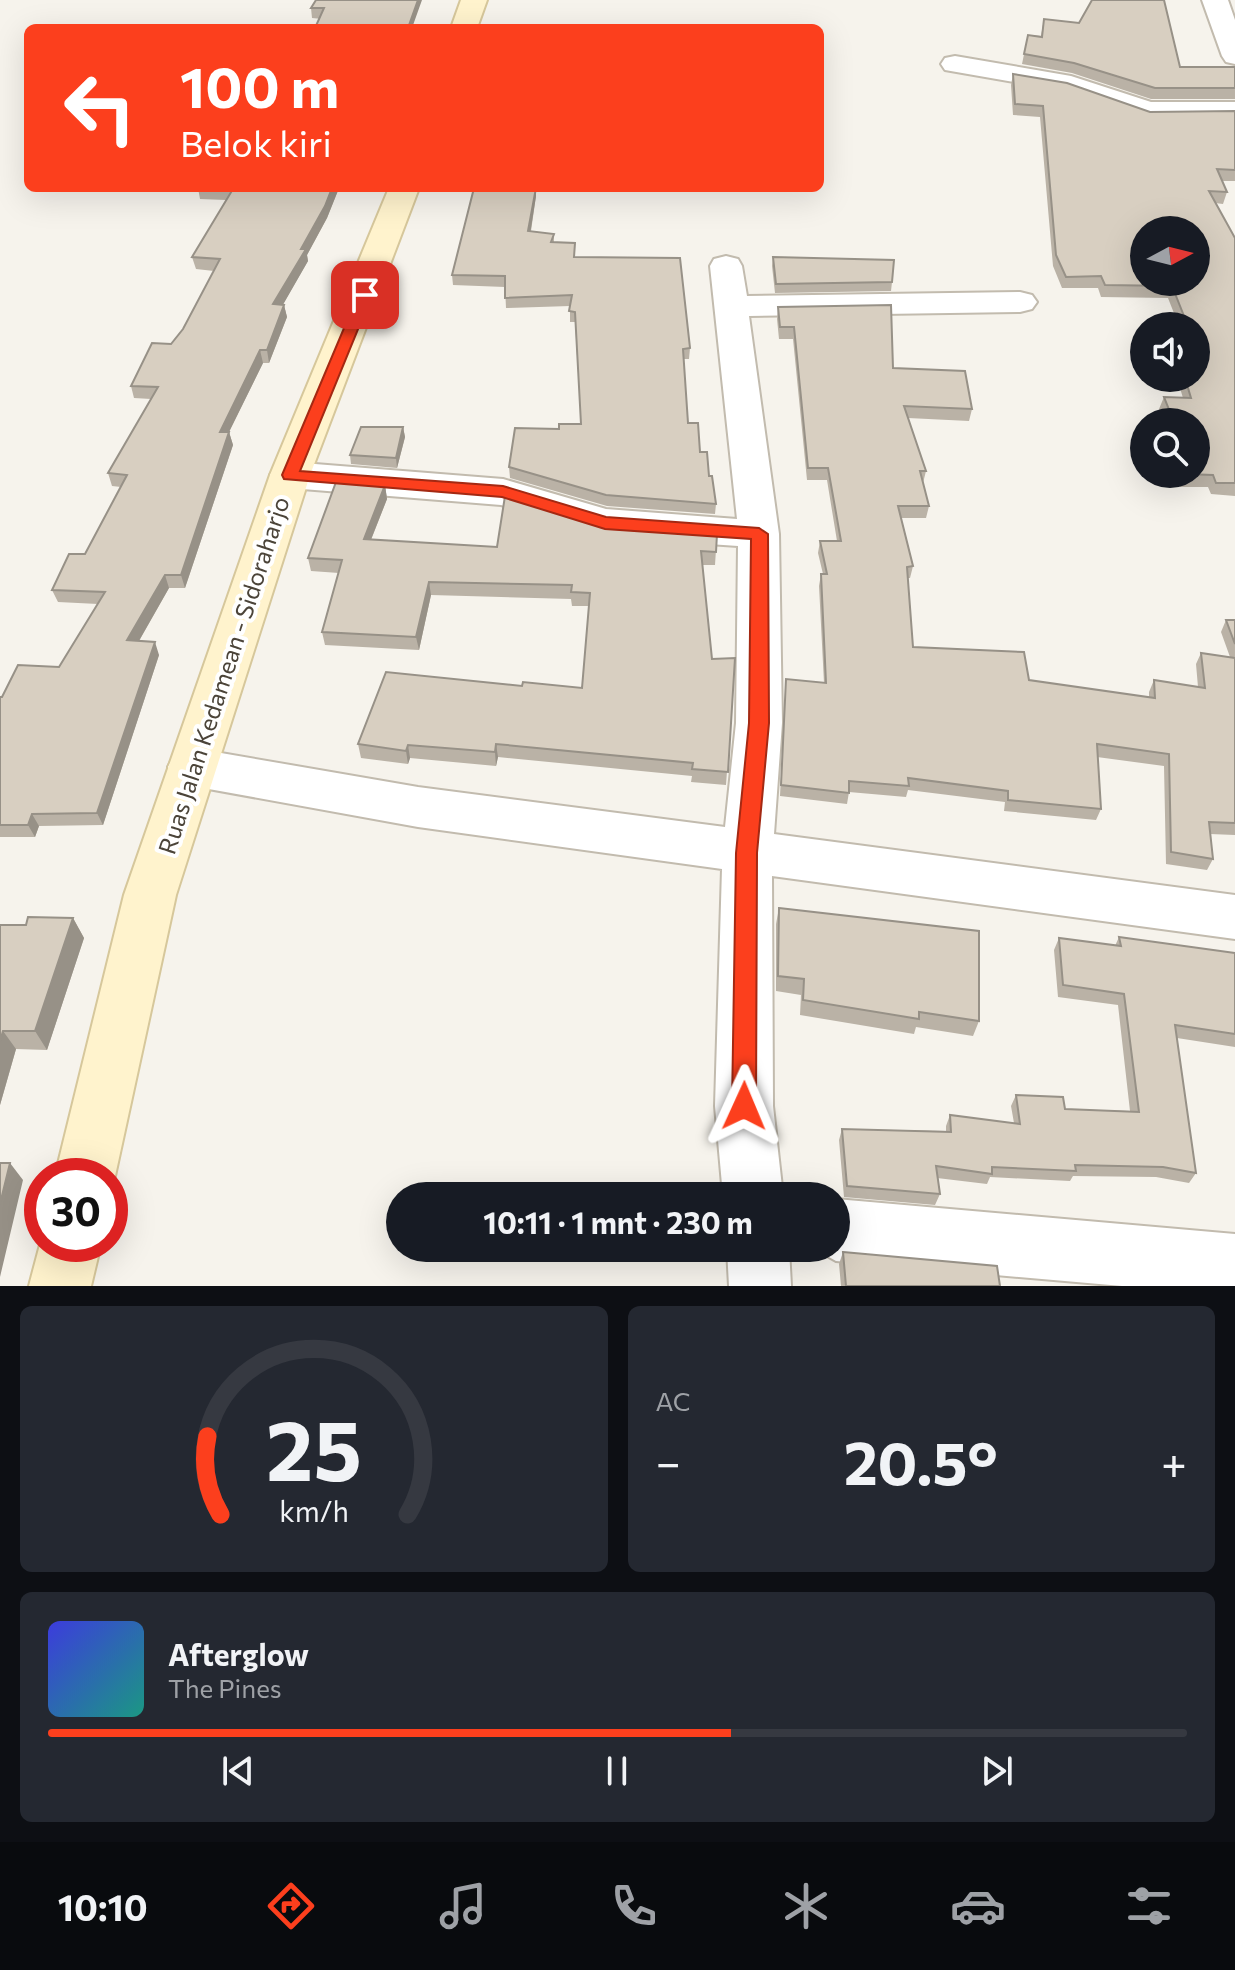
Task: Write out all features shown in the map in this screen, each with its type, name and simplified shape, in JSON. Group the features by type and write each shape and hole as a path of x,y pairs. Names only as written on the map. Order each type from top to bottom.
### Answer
{"main road":[{"path":"465,24 474,0"},
{"name":"Ruas Jalan Kedamean - Sidoraharjo","path":"89,1158 150,895 290,475 402,192"},
{"path":"60,1286 66,1262"}],"street":[{"path":"1215,0 1235,56"},
{"path":"955,64 1071,84 1148,111 1235,111"},
{"path":"726,266 759,534 759,723 747,853 744,1106 752,1182"},
{"path":"732,306 1020,302"},
{"path":"290,475 503,492 605,523 759,534"},
{"path":"192,767 418,807 1235,917"},
{"path":"850,1231 1235,1265"},
{"path":"759,1262 760,1286"}],"building":[{"path":"316,0 418,0 409,24 317,24 324,8 311,8"},
{"path":"1092,0 1164,0 1180,67 1235,67 1235,88 1155,88 1074,63 1024,54 1028,35 1042,37 1044,19 1079,23"},
{"path":"1013,74 1067,83 1150,112 1235,111 1235,170 1217,169 1227,192 1209,191 1235,238 1235,483 1216,483 1210,475 1210,408 1168,408 1164,397 1191,398 1189,392 1210,392 1210,312 1182,312 1176,296 1210,296 1210,216 1130,216 1130,285 1105,285 1101,276 1066,277 1056,255 1043,106 1015,104"},
{"path":"231,192 330,192 301,249 306,249 273,304 284,305 267,350 260,350 220,432 229,432 181,575 165,575 127,640 155,642 97,813 32,814 28,825 0,825 0,697 18,665 59,667 105,592 52,590 69,554 85,554 127,475 108,473 158,387 131,386 152,343 171,344 183,329 220,259 192,257"},
{"path":"473,192 535,192 528,231 554,234 551,242 575,243 574,257 680,258 690,348 683,349 688,423 698,423 700,452 707,452 716,504 606,495 509,467 515,428 559,429 559,424 581,424 575,312 569,311 572,295 505,298 505,276 452,275"},
{"path":"773,257 894,260 892,282 776,284"},
{"path":"891,305 893,368 965,371 972,409 904,406 926,471 920,471 929,506 898,506 913,566 907,567 913,647 1024,652 1029,680 1155,698 1154,680 1205,688 1201,653 1235,658 1235,823 1209,822 1213,859 1171,852 1169,754 1097,744 1101,809 1008,800 1008,791 908,778 909,786 849,781 849,793 781,785 786,679 826,683 821,574 827,574 820,541 841,541 828,468 808,468 794,327 780,327 778,307"},
{"path":"361,427 403,427 396,458 350,455"},
{"path":"336,482 385,485 364,539 497,547 505,496 605,527 717,534 716,552 701,551 712,659 735,658 728,772 692,769 693,763 496,744 495,752 408,745 406,751 358,744 386,672 522,686 523,682 582,688 590,593 571,592 572,585 429,582 416,637 322,632 342,560 308,558"},
{"path":"1226,620 1235,620 1235,644"},
{"path":"779,908 979,931 979,1021 919,1012 919,1019 803,1000 804,979 778,976"},
{"path":"28,917 73,918 35,1031 3,1031 0,1041 0,925 26,925"},
{"path":"1119,937 1235,953 1235,1034 1175,1025 1196,1173 1163,1167 1075,1165 1076,1171 992,1167 992,1174 936,1166 940,1194 850,1186 850,1182 847,1182 842,1129 951,1132 950,1115 1020,1124 1016,1095 1063,1097 1065,1109 1139,1112 1124,994 1063,985 1059,938 1121,946"},
{"path":"0,1163 10,1163 0,1204"},
{"path":"850,1253 997,1266 1000,1286 846,1286 844,1262 850,1262"}],"route":[{"path":"365,295 290,475 503,492 605,523 665,530 759,534 759,723 747,853 744,1106"}]}
